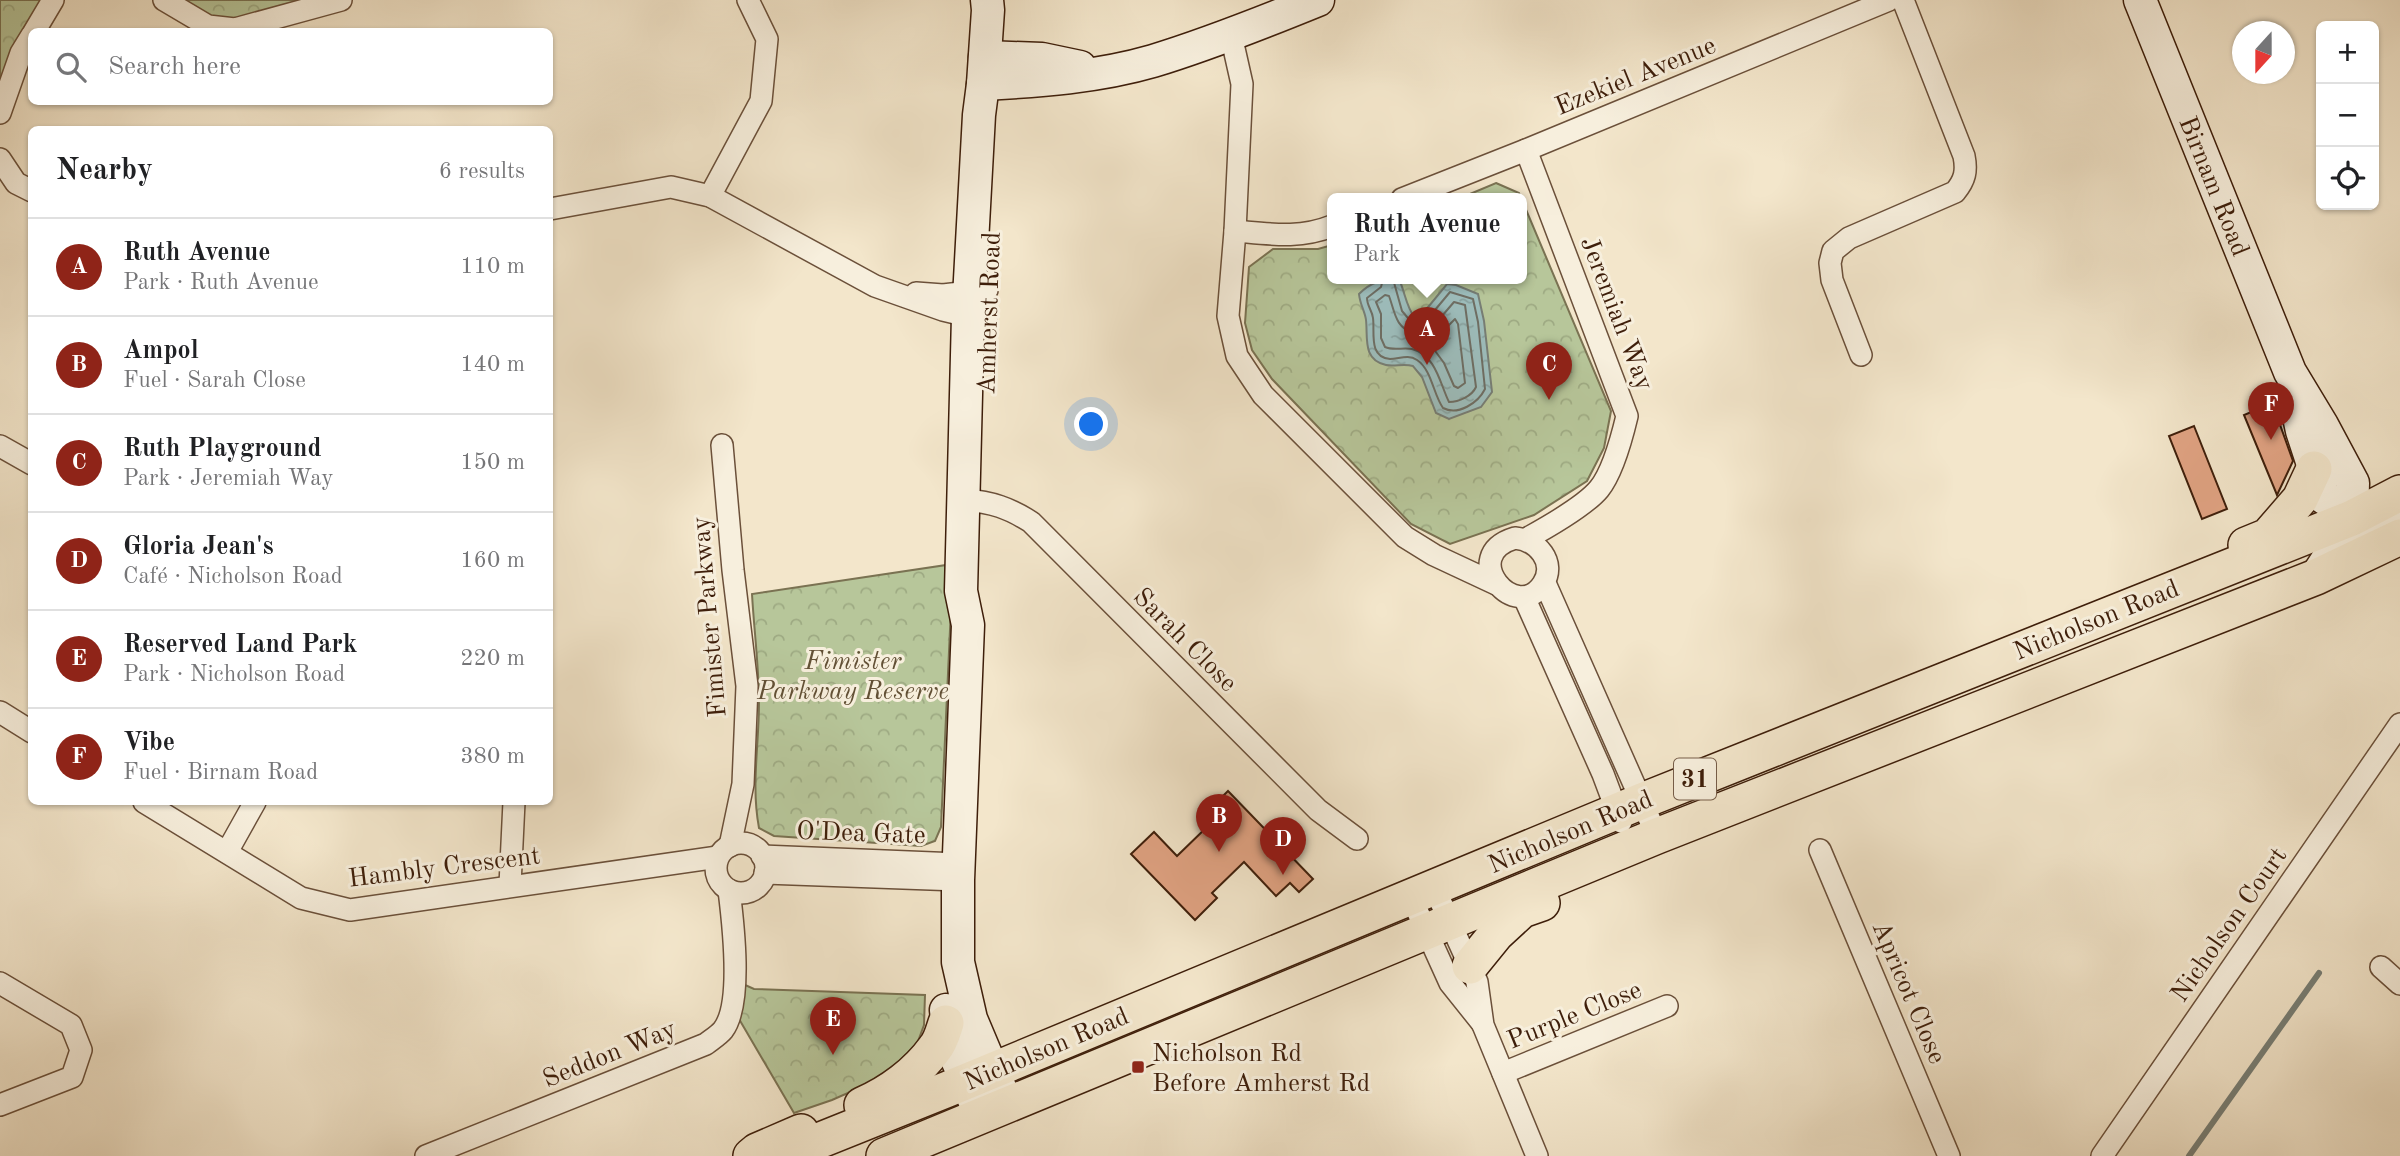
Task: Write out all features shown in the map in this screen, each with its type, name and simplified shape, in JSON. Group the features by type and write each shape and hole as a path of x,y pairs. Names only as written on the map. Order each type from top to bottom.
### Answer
{"main road":[{"name":"Amherst Road","path":"987,0 994,116 978,304 974,500 978,594 968,625 958,872 958,962 971,1018 979,1076 994,1111"},
{"name":"Amherst Road","path":"992,70 1004,0"},
{"path":"992,70 1042,81 1151,62 1231,35 1318,0"},
{"name":"Birnam Road","path":"2140,0 2290,372 2353,483 2352,518 2316,576"},
{"name":"Birnam Road","path":"2290,372 2302,431 2324,498 2352,518 2377,530 2400,522"},
{"path":"1967,670 1989,648 2268,536 2300,499 2314,469"},
{"name":"Nicholson Road","path":"781,1156 1629,806 2352,518 2400,493"},
{"name":"Nicholson Road","path":"884,1156 1644,842 2316,576 2400,537"},
{"path":"1470,967 1496,934 1522,910 1607,879 1644,842"},
{"name":"Amherst Road","path":"958,962 946,991 946,1023 950,1043 979,1076"},
{"path":"751,1156 876,1099 905,1079 937,1046 946,1023"}],"street":[{"path":"36,28 53,0"},
{"path":"164,0 208,26 225,28"},
{"path":"238,28 341,0"},
{"path":"710,196 761,100 767,39 748,0"},
{"name":"Ezekiel Avenue","path":"1417,193 1889,0"},
{"path":"1861,355 1832,281 1830,263 1833,250 1849,238 1955,192 1963,182 1967,168 1965,156 1903,0"},
{"path":"1231,35 1242,84 1236,231 1228,316 1237,356 1263,395 1405,537 1496,584 1505,592 1524,597 1534,593 1545,583"},
{"path":"0,113 21,53 28,41"},
{"name":"Jeremiah Way","path":"1526,150 1627,416 1619,448 1600,489 1560,520 1526,540"},
{"path":"0,159 16,183 28,189"},
{"path":"553,208 671,187 710,196 875,286 943,310 978,304"},
{"path":"1236,231 1290,236 1327,228"},
{"name":"Fimister Parkway","path":"722,445 747,686 743,784 729,872"},
{"path":"0,446 28,462"},
{"name":"Sarah Close","path":"974,500 1010,509 1031,523 1318,810 1357,839"},
{"name":"Jeremiah Way","path":"1544,555 1560,520"},
{"path":"1496,584 1490,568 1493,554 1506,541 1515,538 1537,545 1544,555 1545,583 1644,842"},
{"path":"1446,560 1493,554"},
{"path":"1524,597 1602,774 1629,806 1644,842"},
{"path":"0,712 28,730"},
{"name":"Nicholson Court","path":"2102,1156 2400,724"},
{"name":"Fimister Parkway","path":"743,784 760,858"},
{"name":"Hambly Crescent","path":"149,805 301,898 350,910 510,885 653,867 729,872 741,843 760,858"},
{"path":"227,852 253,805"},
{"path":"510,885 514,805"},
{"name":"Apricot Close","path":"1820,850 1949,1156"},
{"path":"729,872 762,881 760,858"},
{"name":"O'Dea Gate","path":"760,858 958,872"},
{"name":"Seddon Way","path":"426,1156 706,1044 723,1030 732,1011 734,939 729,872"},
{"path":"1423,892 1438,927 1450,983 1483,1025"},
{"path":"1438,927 1470,967 1477,982 1483,1025 1537,1156"},
{"path":"2381,967 2400,984"},
{"path":"0,983 71,1025 80,1050 72,1077 0,1105"},
{"name":"Purple Close","path":"1503,1073 1667,1006"}],"green space":[{"path":"0,0 48,0 35,28 28,28 28,43 0,103"},
{"path":"181,0 329,0 237,20 215,19"},
{"path":"1496,183 1519,193 1472,193"},
{"path":"1527,212 1611,411 1604,448 1587,481 1534,515 1450,544 1411,524 1272,379 1252,350 1245,323 1249,267 1273,249 1318,249 1327,246 1327,284 1527,284"},
{"name":"Fimister Parkway Reserve","path":"953,564 941,827 935,841 921,846 774,836 759,828 755,781 759,689 752,594"},
{"path":"734,980 754,989 925,995 924,1025 917,1044 873,1082 794,1113 732,1007"}],"water":[{"path":"1373,284 1401,284 1415,318 1420,317 1447,284 1478,294 1484,321 1492,392 1481,407 1449,419 1436,413 1422,377 1413,366 1386,365 1373,358 1368,347 1359,294"}],"building":[{"path":"2268,405 2275,423 2279,422 2293,461 2277,495 2244,415"},
{"path":"2194,426 2227,509 2202,519 2169,436"},
{"path":"1228,791 1313,879 1299,892 1290,883 1276,896 1244,862 1212,893 1217,898 1195,920 1131,854 1154,832 1177,856 1209,825 1201,818"}],"waterway":[{"path":"2189,1156 2319,973"}],"place":[{"name":"Ruth Avenue","path":"1427,365"},
{"name":"Ruth Playground","path":"1549,400"},
{"name":"Vibe","path":"2271,440"},
{"name":"Ampol","path":"1219,852"},
{"name":"Gloria Jean's","path":"1283,875"},
{"name":"Reserved Land Park","path":"833,1055"},
{"name":"Nicholson Rd Before Amherst Rd","path":"1138,1067"}]}
